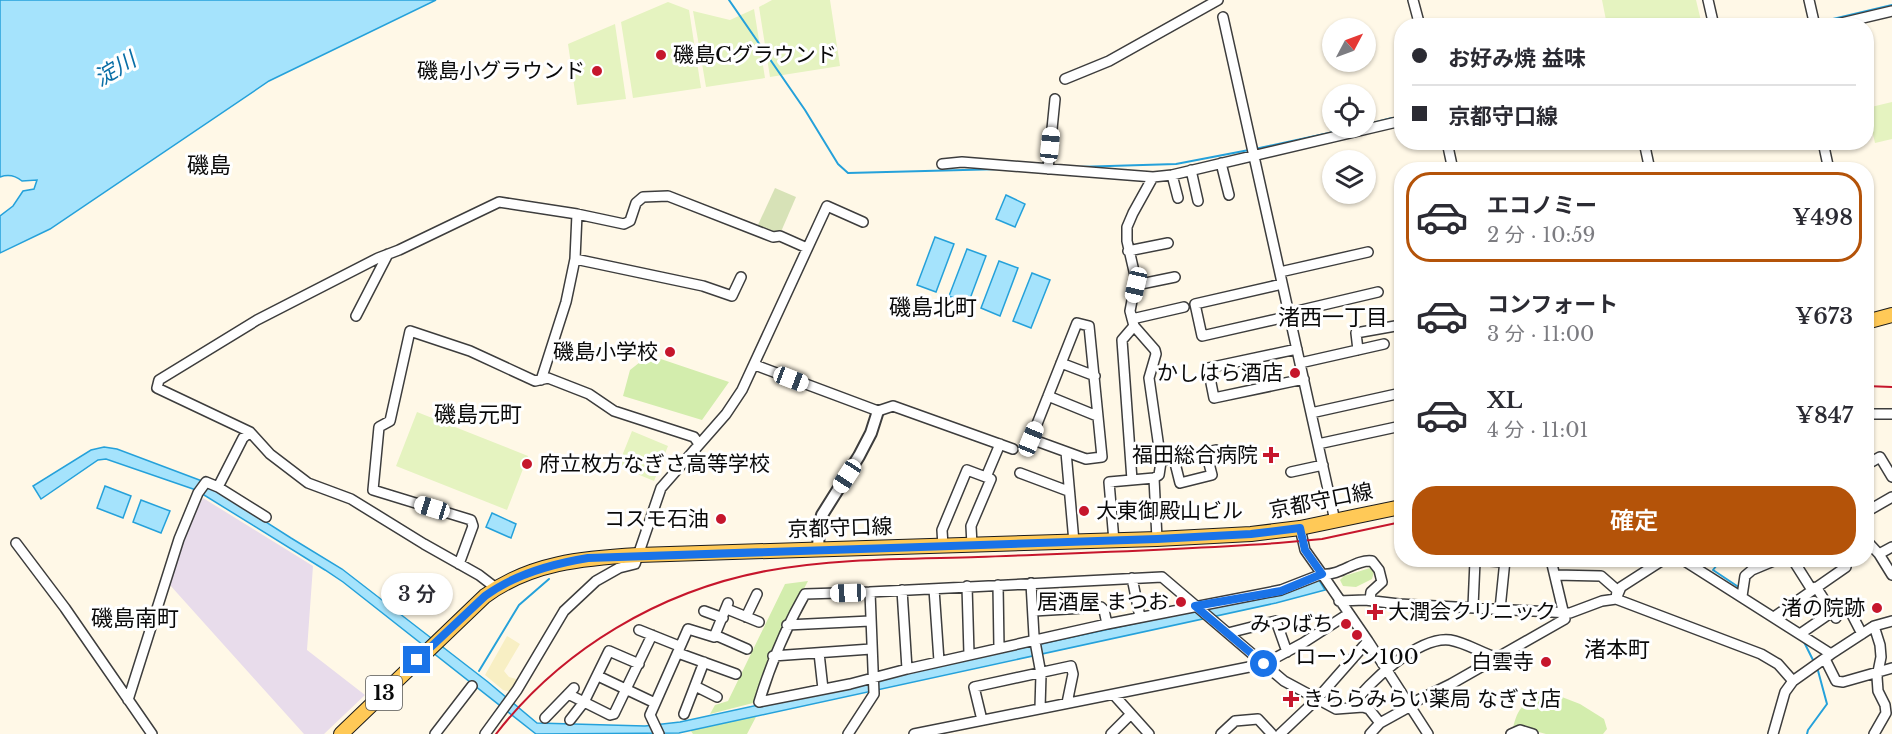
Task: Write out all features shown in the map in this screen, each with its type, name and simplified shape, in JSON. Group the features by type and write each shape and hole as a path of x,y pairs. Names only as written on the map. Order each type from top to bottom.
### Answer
{"main road":[{"path":"1874,320 1892,315"},
{"name":"京都守口線","path":"341,734 496,588 555,563 588,558 638,555 1114,541 1251,534 1300,528 1394,508"}],"street":[{"path":"1065,79 1109,61 1218,0"},
{"path":"1413,0 1418,18"},
{"path":"1708,0 1712,18"},
{"path":"1809,0 1813,18"},
{"path":"1863,18 1892,11"},
{"path":"1223,17 1335,521"},
{"path":"1048,168 1055,99"},
{"path":"942,164 962,162 1153,177 1172,175 1221,163 1253,150 1394,122"},
{"path":"1221,163 1229,195"},
{"path":"1191,170 1198,201"},
{"path":"1172,175 1178,198"},
{"path":"1114,541 1109,482 1154,478 1159,475 1161,462 1149,378 1156,354 1133,323 1130,311 1136,280 1128,251 1127,227 1153,177"},
{"path":"496,588 360,505 308,483 293,473 250,432 157,388 159,380 257,321 388,254 499,202 624,224 630,221 636,203 643,197 668,196 807,248"},
{"path":"485,734 510,699 564,611 596,581 619,568 634,565 660,488 726,414 742,390 827,206 863,222"},
{"path":"541,380 566,302 575,259 577,214"},
{"path":"1128,251 1168,243"},
{"path":"1280,272 1368,252"},
{"path":"356,316 388,254"},
{"path":"575,259 703,286 732,296 741,277"},
{"path":"1136,285 1176,276"},
{"path":"1282,284 1195,304 1202,336 1378,292"},
{"path":"1132,480 1122,339 1133,323 1184,307"},
{"path":"1077,323 1089,326 1102,457 1086,459 1031,439 1061,363 1077,323"},
{"path":"1358,350 1356,333 1394,326"},
{"path":"373,490 379,427 390,421 410,331 470,351 535,381 548,378 589,394 614,411 694,437 699,444"},
{"path":"1300,363 1384,344"},
{"path":"1297,349 1208,368 1214,398 1304,379"},
{"path":"1061,363 1095,376"},
{"path":"755,366 878,411 893,406 1013,449"},
{"path":"1311,413 1394,395"},
{"path":"1048,396 1097,416"},
{"path":"818,550 822,515 859,456 871,433 878,411"},
{"path":"1874,414 1892,414"},
{"path":"1318,444 1394,428"},
{"path":"218,487 243,438 250,432"},
{"path":"986,477 1000,444"},
{"path":"1161,462 1174,459 1211,451 1212,476 1180,483 1174,459"},
{"path":"1066,452 1074,542"},
{"path":"1874,460 1880,457 1892,477"},
{"path":"1291,472 1323,465"},
{"path":"943,546 942,530 967,470 991,479 971,526 972,545"},
{"path":"1020,473 1068,491"},
{"path":"1154,478 1157,539"},
{"path":"128,700 179,539 198,493 206,482 266,517"},
{"path":"360,505 364,496 373,490"},
{"path":"373,490 471,520 473,526 459,564"},
{"path":"1874,507 1892,496"},
{"path":"1300,528 1305,550 1368,641 1428,734"},
{"path":"16,543 65,608 152,734"},
{"path":"1879,554 1892,547"},
{"path":"1874,549 1892,575"},
{"path":"1370,600 1371,592 1382,582 1372,561 1364,560 1339,573 1322,574 1281,591 1197,607 1140,617 1107,624 1036,642 969,654 823,690 759,702 773,656 805,594 1162,577 1197,607 1210,619 1284,681 1336,709 1353,707 1369,709 1380,723"},
{"path":"1473,607 1475,567"},
{"path":"1500,609 1505,567"},
{"path":"1370,734 1380,723 1565,619 1553,567"},
{"path":"1616,599 1622,587 1652,567"},
{"path":"1694,567 1800,634 1828,656 1836,681 1843,682 1892,668"},
{"path":"1742,596 1744,576 1752,567"},
{"path":"1798,567 1834,615 1800,634"},
{"path":"1774,617 1846,567"},
{"path":"1555,575 1601,576 1617,590 1616,599"},
{"path":"1132,578 1140,617"},
{"path":"1031,583 1040,672 1040,708"},
{"path":"998,585 999,648"},
{"path":"967,586 969,654"},
{"path":"934,589 939,661"},
{"path":"902,590 907,669"},
{"path":"848,734 874,694 870,592"},
{"path":"746,617 757,594"},
{"path":"1339,601 1370,600 1399,604 1570,614 1602,601 1616,599 1761,654 1778,664 1793,681"},
{"path":"1034,611 1101,607 1104,610 1107,624"},
{"path":"1848,607 1862,634"},
{"path":"715,635 726,610"},
{"path":"704,611 726,610 759,622"},
{"path":"914,734 1264,664 1348,614"},
{"path":"787,625 870,621"},
{"path":"1228,633 1276,621 1287,652"},
{"path":"1773,734 1785,692 1793,681 1874,626 1892,621"},
{"path":"1874,626 1881,657 1878,691 1889,714 1874,734"},
{"path":"659,734 650,715 687,628 714,637 715,635 747,649"},
{"path":"639,630 704,663 736,674"},
{"path":"545,718 571,691 584,702 614,714 652,635"},
{"path":"1353,707 1363,692 1386,671 1424,645 1443,640 1462,643 1498,658"},
{"path":"1280,734 1317,699 1368,641"},
{"path":"773,656 871,649"},
{"path":"570,720 584,702 609,651 639,664"},
{"path":"819,653 823,690"},
{"path":"684,714 704,663"},
{"path":"982,720 974,687 993,687 1040,672 1071,666 1073,674 1067,703"},
{"path":"598,676 655,703"},
{"path":"435,734 472,686"},
{"path":"695,686 717,697"},
{"path":"1114,695 1149,734"},
{"path":"1111,734 1131,714"},
{"path":"1221,734 1235,721 1258,719 1272,734"},
{"path":"1511,734 1520,730 1533,734"}],"shaded area":[{"path":"203,498 313,566 307,650 365,695 324,734 304,734 169,584 188,525"},
{"path":"507,636 520,644 504,671 509,677 520,680 513,692 503,690 485,675"}],"green space":[{"path":"772,0 830,0 840,66 770,77 759,7"},
{"path":"1602,0 1696,0 1700,18 1606,18"},
{"name":"磯島Cグラウンド","path":"668,2 689,10 701,88 633,98 621,22"},
{"path":"754,9 765,78 706,87 693,11 730,20"},
{"name":"磯島小グラウンド","path":"615,24 626,99 577,105 568,44"},
{"path":"1892,102 1892,139 1875,143 1874,106"},
{"path":"775,188 796,197 780,234 757,227"},
{"path":"649,355 729,382 702,420 623,396 630,370"},
{"path":"417,412 528,456 507,510 396,466"},
{"path":"632,431 668,446 654,481 618,466"},
{"path":"1370,568 1374,572 1372,579 1356,587 1343,586 1340,580 1344,576"},
{"path":"808,581 769,656 753,703 710,714 715,705 728,701 785,584"},
{"path":"1549,692 1580,704 1604,719 1607,729 1603,734 1546,734 1520,727 1513,728 1518,713 1525,704"},
{"path":"757,715 747,734 693,734 690,730"}],"water":[{"name":"淀川","path":"0,0 436,0 269,81 50,229 0,253 0,216 13,206 23,191 34,189 37,180 22,181 12,176 0,177"},
{"path":"1006,195 1025,204 1015,227 996,219"},
{"path":"935,237 954,244 936,292 917,285"},
{"path":"967,249 986,256 968,304 949,296"},
{"path":"999,261 1018,268 1000,316 981,308"},
{"path":"1032,273 1050,280 1031,328 1013,321"},
{"path":"104,447 117,449 202,481 342,569 488,682 537,723 645,726 680,722 1193,611 1319,580 1325,590 1276,603 679,733 536,734 343,582 196,490 106,459 98,460 41,499 33,486 91,450"},
{"path":"105,486 131,496 123,518 97,508"},
{"path":"141,500 170,511 161,533 133,522"},
{"path":"492,513 516,524 511,538 486,527"}],"waterway":[{"path":"729,0 805,110 838,164 848,173 1002,169"},
{"path":"1837,18 1892,5"},
{"path":"1376,122 1392,118"},
{"path":"1255,149 1322,134"},
{"path":"1076,167 1176,164 1249,150"},
{"path":"1715,567 1713,570 1740,588"},
{"path":"479,671 519,605 549,579"},
{"path":"1803,640 1814,662"},
{"path":"1807,734 1827,704 1817,667"}],"railway":[{"path":"1874,386 1892,387"},
{"path":"496,734 522,703 582,650 651,609 727,580 792,567 872,560 1203,548 1278,543 1322,539 1394,524"}],"place":[{"name":"磯島Cグラウンド","path":"661,55"},
{"name":"磯島小グラウンド","path":"597,71"},
{"name":"磯島小学校","path":"670,352"},
{"name":"かしはら酒店","path":"1295,373"},
{"name":"福田総合病院","path":"1271,455"},
{"name":"府立枚方なぎさ高等学校","path":"527,464"},
{"name":"大東御殿山ビル","path":"1084,511"},
{"name":"コスモ石油","path":"721,519"},
{"name":"居酒屋 まつお","path":"1181,602"},
{"name":"渚の院跡","path":"1877,608"},
{"name":"大潤会クリニック","path":"1375,612"},
{"name":"みつばち","path":"1346,624"},
{"name":"ローソン100","path":"1357,635"},
{"name":"白雲寺","path":"1546,662"},
{"name":"きららみらい薬局 なぎさ店","path":"1291,699"}],"district":[{"name":"磯島","path":"209,165"},
{"name":"磯島北町","path":"933,307"},
{"name":"渚西一丁目","path":"1333,317"},
{"name":"磯島元町","path":"478,414"},
{"name":"磯島南町","path":"135,618"},
{"name":"渚本町","path":"1617,649"}],"route":[{"path":"417,660 496,588 555,563 588,558 1157,539 1251,534 1300,528 1305,550 1322,574 1281,591 1195,606 1264,664"}]}
